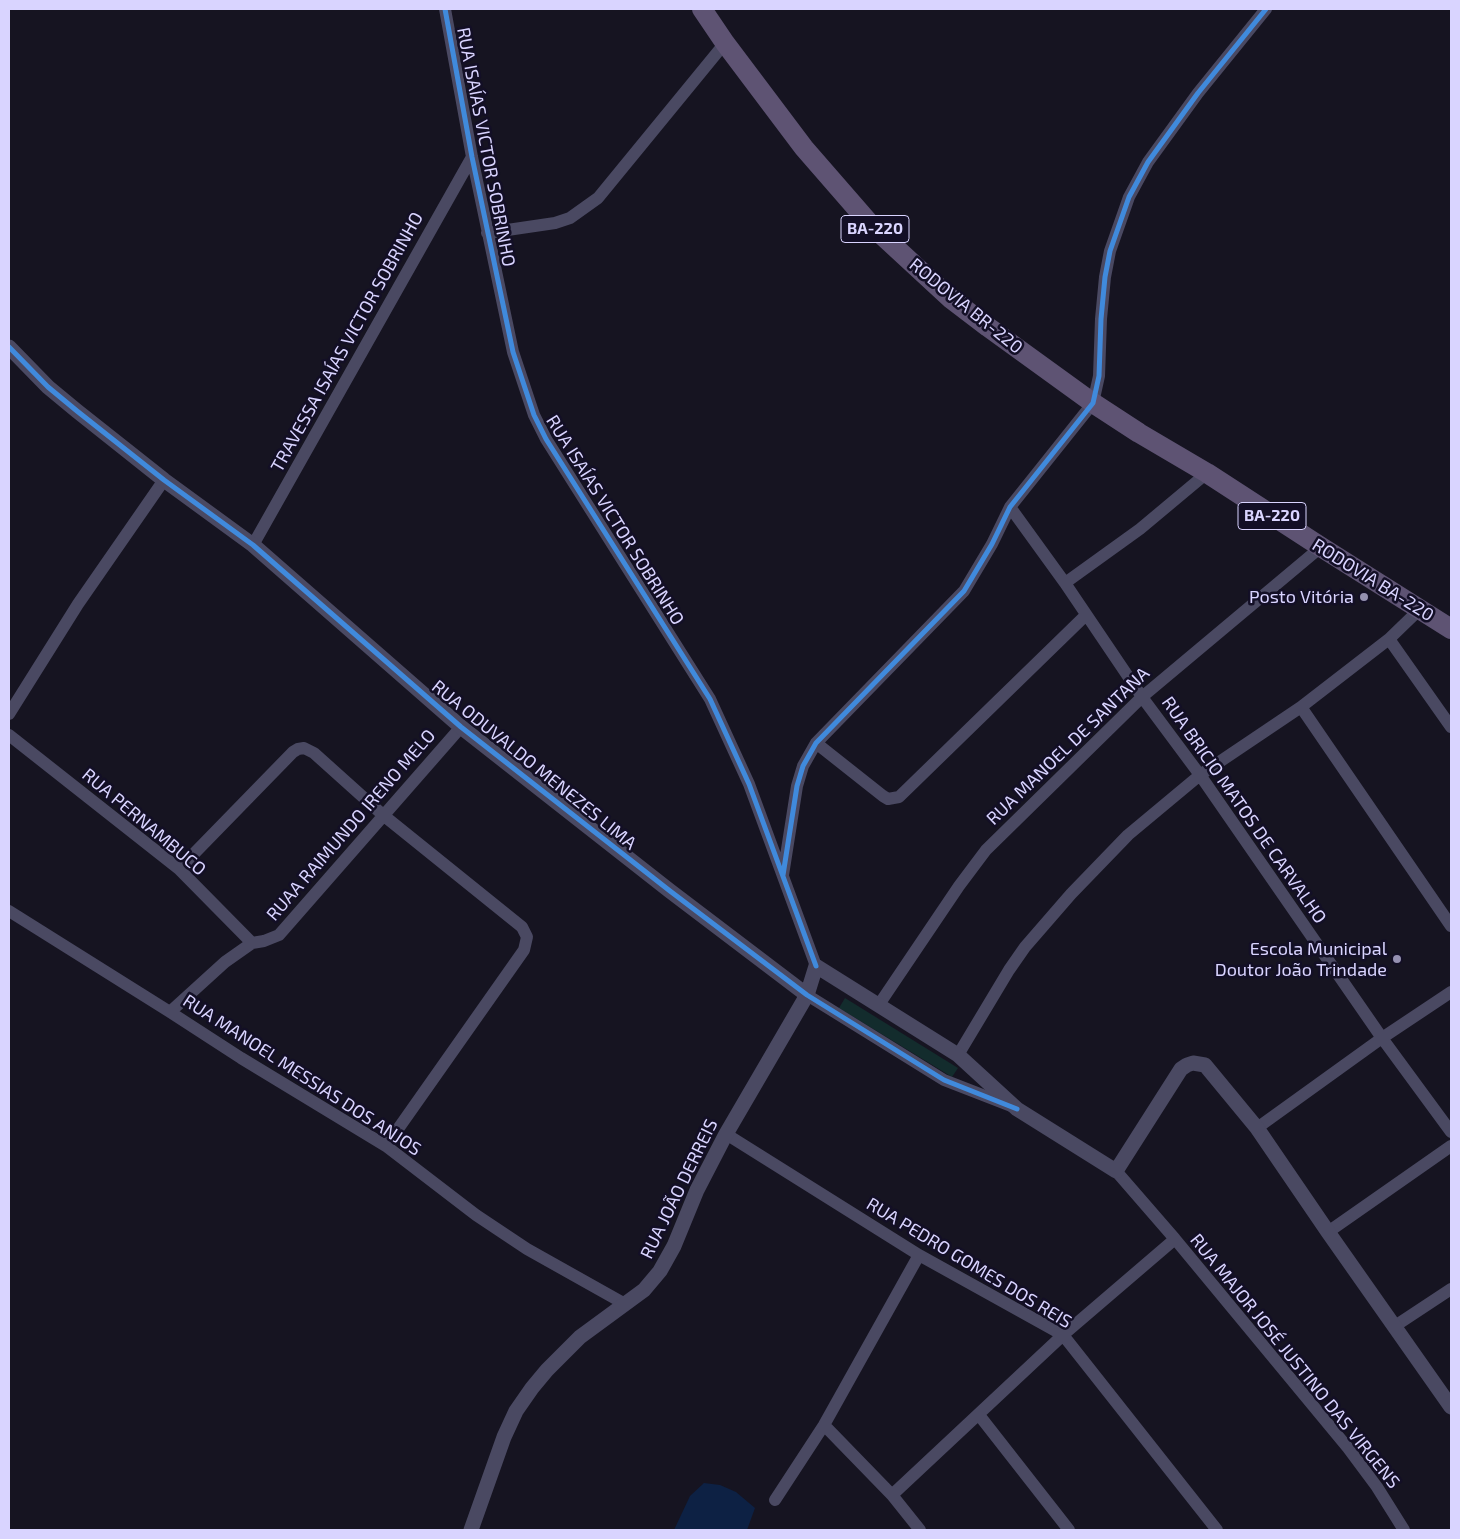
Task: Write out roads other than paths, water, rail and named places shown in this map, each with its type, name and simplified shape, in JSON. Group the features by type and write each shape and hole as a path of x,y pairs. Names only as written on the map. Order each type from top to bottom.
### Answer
{"main road":[{"name":"RODOVIA BR-220","path":"702,9 804,148 870,225 958,304 1093,402"},
{"name":"RODOVIA BA-220","path":"1093,402 1139,433 1208,473 1321,548 1451,629"}],"street":[{"name":"RUA ISAÍAS VICTOR SOBRINHO","path":"445,9 472,157 512,352 534,415 546,439 710,699 749,784 816,966"},
{"path":"783,876 798,786 803,766 816,743 964,591 992,544 1010,507 1093,402 1099,376 1105,277 1110,251 1129,197 1148,162 1198,93 1266,9"},
{"path":"487,233 555,223 570,218 598,198 726,43"},
{"name":"TRAVESSA ISAÍAS VICTOR SOBRINHO","path":"253,545 472,157"},
{"name":"RUA ODUVALDO MENEZES LIMA","path":"9,347 48,387 164,480 253,545 460,727 807,995"},
{"path":"1065,583 1140,529 1208,473"},
{"path":"9,714 78,604 164,480"},
{"name":"RUA BRICIO MATOS DE CARVALHO","path":"1010,507 1065,583 1142,697 1200,775 1382,1038 1451,1132"},
{"name":"RUA MANOEL DE SANTANA","path":"878,1006 959,886 986,850 1142,697 1321,548"},
{"path":"958,1055 1009,970 1026,948 1071,894 1128,835 1200,775 1301,707 1389,639 1420,609"},
{"path":"816,743 883,796 888,798 899,796 1086,615"},
{"path":"1389,639 1451,727"},
{"path":"1301,707 1451,926"},
{"name":"RUAA RAIMUNDO IRENO MELO","path":"170,1012 225,962 252,943 279,935 460,727"},
{"name":"RUA PERNAMBUCO","path":"9,735 179,869 252,943"},
{"path":"179,869 293,752 304,748 314,753 383,815 522,927 527,937 524,950 386,1146"},
{"name":"RUA MANOEL MESSIAS DOS ANJOS","path":"9,911 241,1058 386,1146 476,1215 520,1244 625,1304"},
{"path":"816,966 958,1055 1017,1109 1116,1172 1181,1069 1193,1063 1205,1065 1257,1128 1451,1407"},
{"name":"RUA JOÃO DERREIS","path":"471,1530 504,1437 516,1412 547,1370 580,1337 644,1290 660,1271 674,1246 697,1190 726,1134 807,995 816,966"},
{"path":"1257,1128 1382,1038 1451,992"},
{"path":"807,995 944,1080 1017,1109"},
{"name":"RUA PEDRO GOMES DOS REIS","path":"726,1134 919,1254 1063,1335 1217,1530"},
{"path":"1328,1232 1451,1146"},
{"name":"RUA MAJOR JOSÉ JUSTINO DAS VIRGENS","path":"1116,1172 1175,1238 1348,1448 1377,1487 1404,1530"},
{"path":"892,1495 1063,1335 1175,1238"},
{"path":"775,1500 824,1424 919,1254"},
{"path":"1395,1326 1451,1289"},
{"path":"979,1415 1070,1530"},
{"path":"824,1424 892,1495 920,1530"}],"water":[{"path":"704,1483 720,1485 736,1492 755,1508 747,1530 674,1530 690,1496"}],"place":[{"name":"Posto Vitória","path":"1364,597"},
{"name":"Escola Municipal Doutor João Trindade","path":"1397,959"}]}
